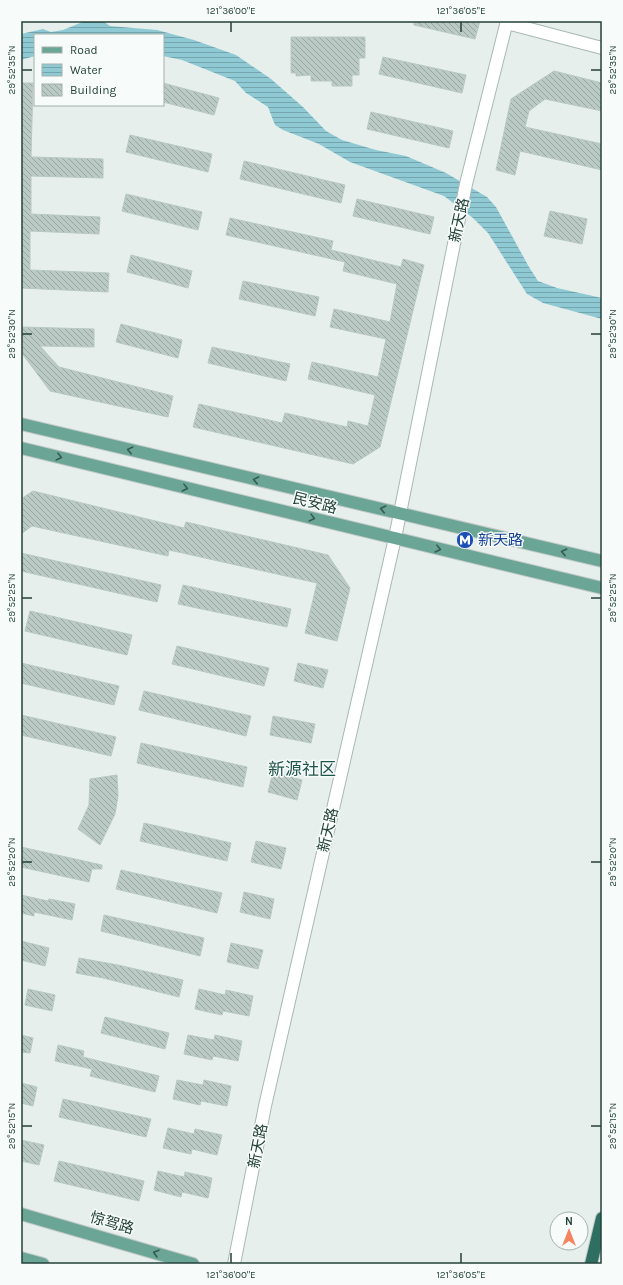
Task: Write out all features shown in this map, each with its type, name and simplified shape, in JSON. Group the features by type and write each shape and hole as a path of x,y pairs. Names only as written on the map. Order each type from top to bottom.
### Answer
{"highway":[{"path":"591,1264 602,1218"}],"main road":[{"name":"民安路","path":"21,424 602,561"},
{"name":"民安路","path":"21,448 602,588"},
{"name":"惊驾路","path":"21,1214 194,1264"},
{"path":"21,1258 43,1264"}],"street":[{"path":"507,22 602,48"},
{"name":"新天路","path":"234,1264 267,1098 395,538 466,184 507,22"}],"water":[{"path":"85,21 103,21 110,26 157,30 194,40 236,55 271,79 303,107 326,131 342,140 376,150 406,156 446,173 487,197 496,207 538,281 557,288 602,298 602,319 543,303 527,294 488,233 473,218 444,196 350,162 319,144 283,130 275,125 268,107 246,93 235,81 182,60 164,56 164,34 34,34 34,56 21,60 21,34 43,29 51,32 63,30"}],"building":[{"path":"414,21 480,21 475,39 414,25"},
{"path":"291,37 365,37 365,58 359,58 359,75 352,75 352,86 332,86 332,81 311,81 311,75 296,76 296,73 291,73"},
{"path":"383,57 466,75 462,93 379,74"},
{"path":"554,71 602,83 602,111 545,99 529,111 525,127 602,144 602,170 520,151 515,175 496,170 511,99"},
{"path":"21,83 33,83 31,157 103,159 103,178 31,176 31,214 100,217 99,234 30,231 30,270 109,273 108,292 21,288"},
{"path":"164,83 219,98 214,115 164,102"},
{"path":"371,112 453,131 449,148 367,129"},
{"path":"130,135 212,154 208,172 126,152"},
{"path":"244,161 345,185 341,203 240,179"},
{"path":"126,194 202,212 198,230 122,211"},
{"path":"357,199 434,217 430,234 353,216"},
{"path":"550,211 587,219 582,244 544,236"},
{"path":"230,218 333,241 331,250 401,267 403,259 424,265 380,447 353,464 193,427 199,404 282,423 285,413 347,427 348,421 368,426 375,395 308,379 312,362 378,377 386,339 330,327 334,309 390,322 397,284 343,271 345,262 226,235"},
{"path":"131,255 192,271 188,288 127,272"},
{"path":"243,281 319,297 315,316 239,299"},
{"path":"121,324 182,340 178,358 116,342"},
{"path":"21,327 94,329 94,347 40,346 59,367 173,396 168,417 50,391 21,352"},
{"path":"212,347 290,364 286,381 208,363"},
{"path":"33,491 184,528 186,522 328,555 350,588 337,641 305,633 317,583 169,550 168,556 32,526 21,534 21,499"},
{"path":"21,553 161,585 157,602 21,571"},
{"path":"183,585 291,609 287,627 178,604"},
{"path":"30,611 132,635 127,655 25,631"},
{"path":"177,646 269,668 264,686 172,664"},
{"path":"21,663 119,686 114,705 21,683"},
{"path":"298,663 328,670 323,688 294,681"},
{"path":"144,691 251,716 246,736 139,710"},
{"path":"21,715 116,737 111,756 21,735"},
{"path":"273,716 315,724 311,743 270,735"},
{"path":"141,743 247,767 243,787 137,763"},
{"path":"273,772 302,780 297,800 268,792"},
{"path":"117,775 118,796 115,814 100,845 78,829 89,805 90,779"},
{"path":"144,823 231,843 227,861 140,841"},
{"path":"256,841 286,848 281,869 251,862"},
{"path":"21,847 102,865 102,869 92,869 89,882 21,867"},
{"path":"121,870 222,893 217,913 116,889"},
{"path":"244,892 274,899 270,919 240,912"},
{"path":"21,895 48,901 49,899 75,904 72,920 34,912 34,916 21,913"},
{"path":"104,915 204,938 200,956 101,931"},
{"path":"21,941 49,948 45,966 21,960"},
{"path":"231,943 263,950 258,969 227,962"},
{"path":"79,958 118,965 183,980 179,997 103,978 76,973"},
{"path":"28,989 55,995 52,1011 25,1005"},
{"path":"199,989 225,995 226,990 253,996 249,1016 223,1011 222,1015 195,1009"},
{"path":"105,1017 169,1033 165,1049 101,1033"},
{"path":"21,1035 33,1038 30,1053 21,1052"},
{"path":"188,1035 214,1040 215,1035 242,1041 238,1061 213,1056 212,1060 184,1054"},
{"path":"58,1045 84,1051 83,1057 159,1076 155,1092 90,1076 92,1069 55,1061"},
{"path":"177,1080 203,1085 204,1080 231,1086 227,1106 201,1101 200,1105 173,1099"},
{"path":"21,1083 37,1087 33,1106 21,1103"},
{"path":"63,1099 151,1119 146,1137 59,1117"},
{"path":"168,1128 194,1134 195,1129 222,1135 217,1155 192,1149 191,1154 163,1148"},
{"path":"21,1140 44,1145 39,1165 21,1161"},
{"path":"59,1161 144,1181 139,1201 54,1181"},
{"path":"158,1171 184,1177 185,1172 212,1178 208,1198 182,1192 181,1197 154,1190"}],"place":[{"name":"新天路","path":"465,540"}],"district":[{"name":"新源社区","path":"302,769"}]}
